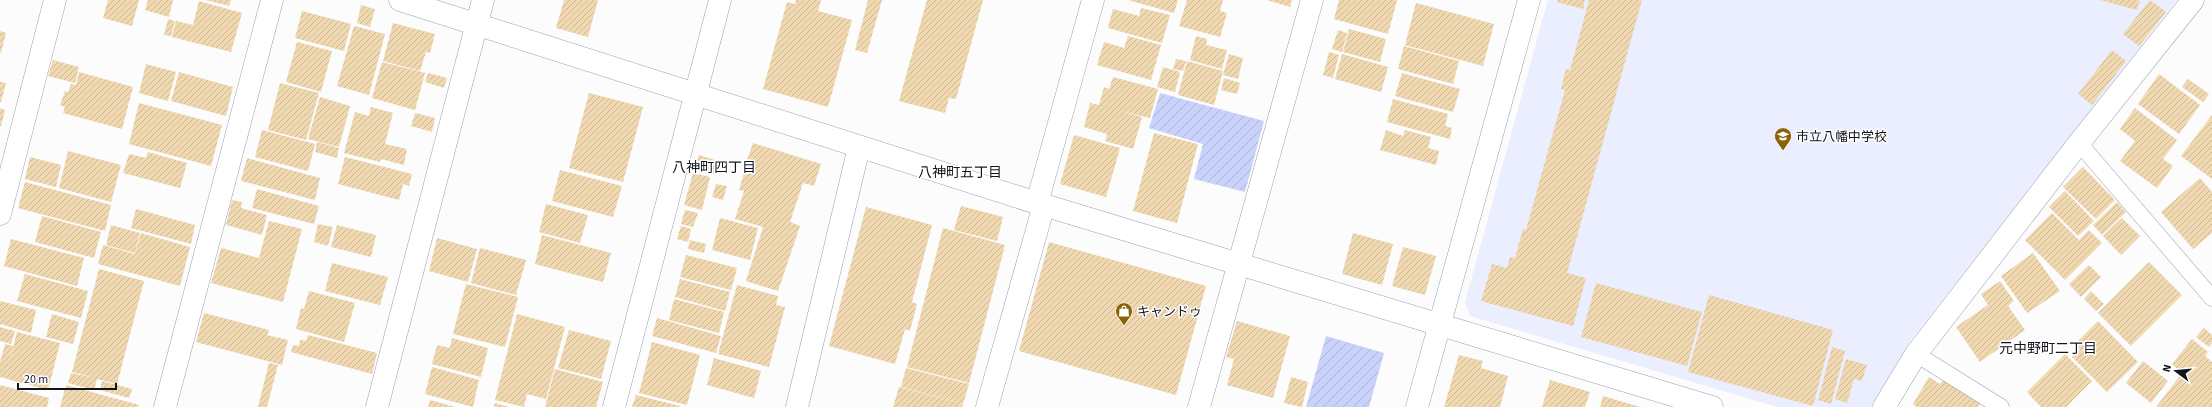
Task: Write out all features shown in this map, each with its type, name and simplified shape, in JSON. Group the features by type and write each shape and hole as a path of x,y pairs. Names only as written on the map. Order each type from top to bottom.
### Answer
{"street":[{"path":"0,214 56,0"},
{"path":"165,407 272,0"},
{"path":"400,0 1040,204 1712,407"},
{"path":"377,407 483,0"},
{"path":"614,407 720,0"},
{"path":"987,407 1093,0"},
{"path":"1199,407 1312,0"},
{"path":"1417,407 1529,0"},
{"path":"1884,407 1916,354 2079,143 2193,0"},
{"path":"797,407 859,147"}],"lane":[{"path":"2079,143 2212,298"},
{"path":"1916,354 2001,407"}],"shaded area":[{"name":"市立八幡中学校","path":"1548,0 2177,0 1908,344 1873,407 1777,407 1470,316 1465,302"},
{"path":"1160,93 1264,121 1245,192 1194,179 1203,144 1149,128"},
{"path":"1326,336 1384,353 1369,407 1306,407"}],"building":[{"path":"108,0 139,0 132,26 103,18"},
{"path":"148,0 173,0 169,17 145,10"},
{"path":"206,0 231,0 229,6"},
{"path":"564,0 598,0 588,37 556,28"},
{"path":"796,0 821,0 818,11 852,20 828,107 763,89 787,2 795,4"},
{"path":"868,0 882,0 867,53 855,50"},
{"path":"927,0 983,0 956,99 949,98 945,113 899,101"},
{"path":"1128,0 1178,0 1174,13"},
{"path":"1187,0 1223,0 1220,11 1227,13 1220,37 1179,26"},
{"path":"1267,0 1292,0 1290,7"},
{"path":"1339,0 1397,0 1388,34 1334,19"},
{"path":"1558,0 1585,0 1583,9 1557,2"},
{"path":"1589,0 1642,0 1567,273 1586,278 1573,326 1481,301 1492,264 1507,268 1510,257 1515,258 1523,229 1526,230 1565,90 1561,89 1566,69 1570,70"},
{"path":"2100,0 2140,0 2137,10"},
{"path":"2150,0 2166,12 2139,46 2123,34"},
{"path":"199,1 242,13 231,52 172,37 176,21 193,25"},
{"path":"1416,3 1494,24 1483,66 1405,45"},
{"path":"361,5 375,9 370,27 357,23"},
{"path":"1141,8 1170,15 1162,43 1108,28 1113,9 1139,16"},
{"path":"302,11 351,24 344,51 295,38"},
{"path":"168,19 175,21 171,36 164,35"},
{"path":"393,23 435,34 430,53 426,52 420,71 383,61"},
{"path":"354,26 385,34 369,95 337,86"},
{"path":"1349,29 1386,39 1380,62 1343,52"},
{"path":"1338,30 1347,33 1342,52 1332,49"},
{"path":"0,31 6,33 1,53 0,53"},
{"path":"1128,36 1161,45 1151,80 1097,65 1104,42 1124,48"},
{"path":"1196,36 1207,39 1206,45 1227,50 1222,69 1190,60"},
{"path":"297,42 332,51 321,92 286,82"},
{"path":"1404,46 1459,61 1453,84 1398,69"},
{"path":"2112,50 2126,61 2092,105 2078,94"},
{"path":"1329,52 1339,55 1333,78 1323,75"},
{"path":"1229,54 1243,58 1238,79 1223,75"},
{"path":"1342,54 1388,67 1381,92 1335,79"},
{"path":"1176,59 1186,61 1183,71 1173,69"},
{"path":"53,60 79,67 75,83 48,76"},
{"path":"1187,61 1223,71 1214,105 1178,95"},
{"path":"382,62 425,73 415,110 372,98"},
{"path":"146,64 176,72 168,101 139,93"},
{"path":"1163,67 1180,72 1175,92 1157,87"},
{"path":"79,72 133,87 122,129 63,113 65,107 60,105 65,91 68,92 71,84 76,85"},
{"path":"179,72 233,87 226,116 171,101"},
{"path":"428,73 447,78 444,88 425,82"},
{"path":"1402,73 1460,89 1453,112 1395,96"},
{"path":"2159,74 2200,105 2179,134 2138,104"},
{"path":"1113,77 1158,89 1150,118 1121,111 1142,117 1133,149 1105,141 1107,134 1084,127 1090,103 1099,105 1104,87 1109,89"},
{"path":"1224,78 1240,83 1237,94 1221,90"},
{"path":"2188,79 2209,94 2203,102 2182,87"},
{"path":"0,82 6,83 1,102 0,102"},
{"path":"280,83 319,93 306,140 268,130"},
{"path":"589,93 643,107 623,182 569,168"},
{"path":"320,97 350,106 339,147 308,139"},
{"path":"1393,99 1448,114 1445,126 1452,128 1450,139 1387,122"},
{"path":"139,103 222,125 211,166 129,144"},
{"path":"371,107 393,113 385,144 407,149 404,165 381,159 380,162 344,153 355,112 369,116"},
{"path":"0,108 5,110 1,126 0,126"},
{"path":"2135,108 2177,140 2163,159 2173,166 2157,188 2120,161 2135,141 2120,129"},
{"path":"415,113 435,118 432,132 411,126"},
{"path":"2212,115 2212,179 2181,156"},
{"path":"262,130 315,144 308,171 255,157"},
{"path":"1386,130 1403,136 1405,130 1431,137 1428,148 1439,151 1436,165 1380,150"},
{"path":"1154,133 1198,144 1177,223 1133,211"},
{"path":"1074,135 1120,148 1106,197 1060,184"},
{"path":"317,142 339,148 337,158 315,152"},
{"path":"753,143 821,164 814,186 803,183 790,222 800,226 778,291 746,281 763,227 735,219 744,191 739,190 744,173 749,174 753,161 747,160"},
{"path":"68,151 121,165 111,202 59,188"},
{"path":"148,152 187,163 180,188 123,173 129,154 146,158"},
{"path":"699,155 718,161 714,174 695,169"},
{"path":"30,157 61,165 56,187 25,179"},
{"path":"345,157 412,174 409,186 403,184 399,200 338,184"},
{"path":"247,158 320,178 315,200 241,181"},
{"path":"2083,167 2115,200 2096,219 2063,187"},
{"path":"560,170 622,186 613,217 552,201"},
{"path":"693,173 710,177 702,210 684,205"},
{"path":"2200,178 2212,192 2212,233 2193,249 2161,212"},
{"path":"25,182 111,205 105,231 18,208"},
{"path":"716,184 727,186 723,200 712,197"},
{"path":"257,189 319,206 314,224 252,208"},
{"path":"2065,191 2094,221 2078,236 2049,207"},
{"path":"232,200 242,202 241,208 267,215 262,235 226,225"},
{"path":"2117,202 2126,212 2102,235 2093,225"},
{"path":"546,204 588,215 580,243 539,232"},
{"path":"961,206 1003,217 997,241 954,230"},
{"path":"866,207 932,225 912,302 917,304 910,331 905,329 895,364 829,346"},
{"path":"136,209 195,225 191,244 131,228"},
{"path":"685,210 698,213 693,227 681,224"},
{"path":"2052,213 2079,240 2089,230 2102,243 2065,280 2025,240"},
{"path":"42,216 101,232 94,258 35,242"},
{"path":"720,218 758,228 750,260 712,250"},
{"path":"2122,218 2140,236 2121,255 2103,236"},
{"path":"269,221 302,229 283,302 211,283 221,248 259,258"},
{"path":"318,224 333,227 328,246 314,242"},
{"path":"111,225 140,233 135,253 106,245"},
{"path":"337,225 376,235 371,257 331,247"},
{"path":"681,226 691,229 688,242 677,239"},
{"path":"943,228 1005,245 969,383 907,367"},
{"path":"141,233 190,247 180,286 98,264 103,245 135,254"},
{"path":"1353,233 1393,244 1382,285 1342,274"},
{"path":"542,235 611,253 603,282 535,264"},
{"path":"437,238 477,249 468,282 429,271"},
{"path":"11,239 84,258 77,286 4,266"},
{"path":"690,240 706,244 704,253 688,249"},
{"path":"1049,242 1206,286 1176,395 1019,351"},
{"path":"1403,247 1436,256 1425,295 1392,286"},
{"path":"480,248 526,260 516,295 471,283"},
{"path":"2033,253 2060,291 2027,313 2001,276"},
{"path":"686,255 737,268 731,290 680,277"},
{"path":"2149,262 2182,295 2131,346 2098,313"},
{"path":"332,263 388,277 380,305 325,291"},
{"path":"2089,265 2101,277 2081,297 2069,284"},
{"path":"99,269 144,281 117,384 97,379 94,390 68,383 71,373 95,378 72,372"},
{"path":"25,274 88,291 81,318 17,301"},
{"path":"680,279 730,292 725,311 675,297"},
{"path":"2000,281 2014,301 2008,306 2025,330 1980,362 1956,327 1988,305 1981,294"},
{"path":"1596,283 1702,312 1687,366 1581,337"},
{"path":"466,284 518,297 505,347 453,334"},
{"path":"737,285 778,296 776,305 785,307 769,367 718,354"},
{"path":"309,291 355,303 344,342 296,329 301,308 304,309"},
{"path":"2091,291 2104,304 2096,311 2084,299"},
{"path":"1709,295 1833,330 1813,406 1688,372"},
{"path":"674,299 724,312 719,333 669,320"},
{"path":"0,301 36,310 31,333 0,324"},
{"path":"204,313 269,330 267,335 288,340 282,365 196,342"},
{"path":"52,314 79,322 73,344 46,337"},
{"path":"517,314 565,327 546,399 527,394 524,407 495,400"},
{"path":"657,318 721,336 716,353 652,336"},
{"path":"1237,321 1290,336 1273,398 1227,385 1234,359 1226,357"},
{"path":"2098,321 2138,362 2107,392 2072,357 2080,350 2075,344"},
{"path":"0,327 15,331 11,344 0,341"},
{"path":"2204,328 2212,335 2212,343 2209,347 2196,337"},
{"path":"569,330 611,341 601,379 558,368"},
{"path":"17,332 60,343 48,390 0,377 0,362 5,344 13,346 6,375"},
{"path":"308,335 377,353 372,374 291,352 293,345 299,346 300,340 306,341"},
{"path":"452,338 488,348 481,377 432,364 437,345 450,348"},
{"path":"2192,339 2208,352 2205,356 2212,362 2212,407 2156,407 2182,373 2172,364"},
{"path":"652,342 700,355 687,405 639,393"},
{"path":"1832,347 1845,351 1831,404 1818,400"},
{"path":"2065,354 2092,381 2066,407 2041,407 2027,392"},
{"path":"1459,355 1483,361 1481,368 1508,376 1500,407 1444,407"},
{"path":"714,358 761,371 754,398 707,385"},
{"path":"1846,359 1867,365 1862,381 1854,379 1847,403 1835,399"},
{"path":"2143,361 2168,381 2151,403 2126,383"},
{"path":"269,363 278,365 267,407 258,407"},
{"path":"432,367 479,380 473,407 425,394"},
{"path":"906,368 969,384 963,404 901,387"},
{"path":"555,369 603,382 596,407 545,407"},
{"path":"1291,377 1308,382 1302,407 1284,403"},
{"path":"1929,377 1940,384 1944,379 1981,403 1978,407 1917,407 1913,404"},
{"path":"1550,380 1590,392 1585,407 1542,407"},
{"path":"102,381 132,389 129,398 100,390"},
{"path":"0,385 49,398 47,407 0,407"},
{"path":"66,385 139,405 138,407 60,407"},
{"path":"899,387 963,404 962,407 893,407"},
{"path":"636,395 680,406 632,407"},
{"path":"1603,396 1640,407 1600,407"},
{"path":"430,400 455,407 428,407"},
{"path":"495,403 509,407 494,407"}],"place":[{"name":"市立八幡中学校","path":"1783,151"},
{"name":"キャンドゥ","path":"1124,326"}],"district":[{"name":"八神町四丁目","path":"714,167"},
{"name":"八神町五丁目","path":"960,172"},
{"name":"元中野町二丁目","path":"2048,348"}]}
